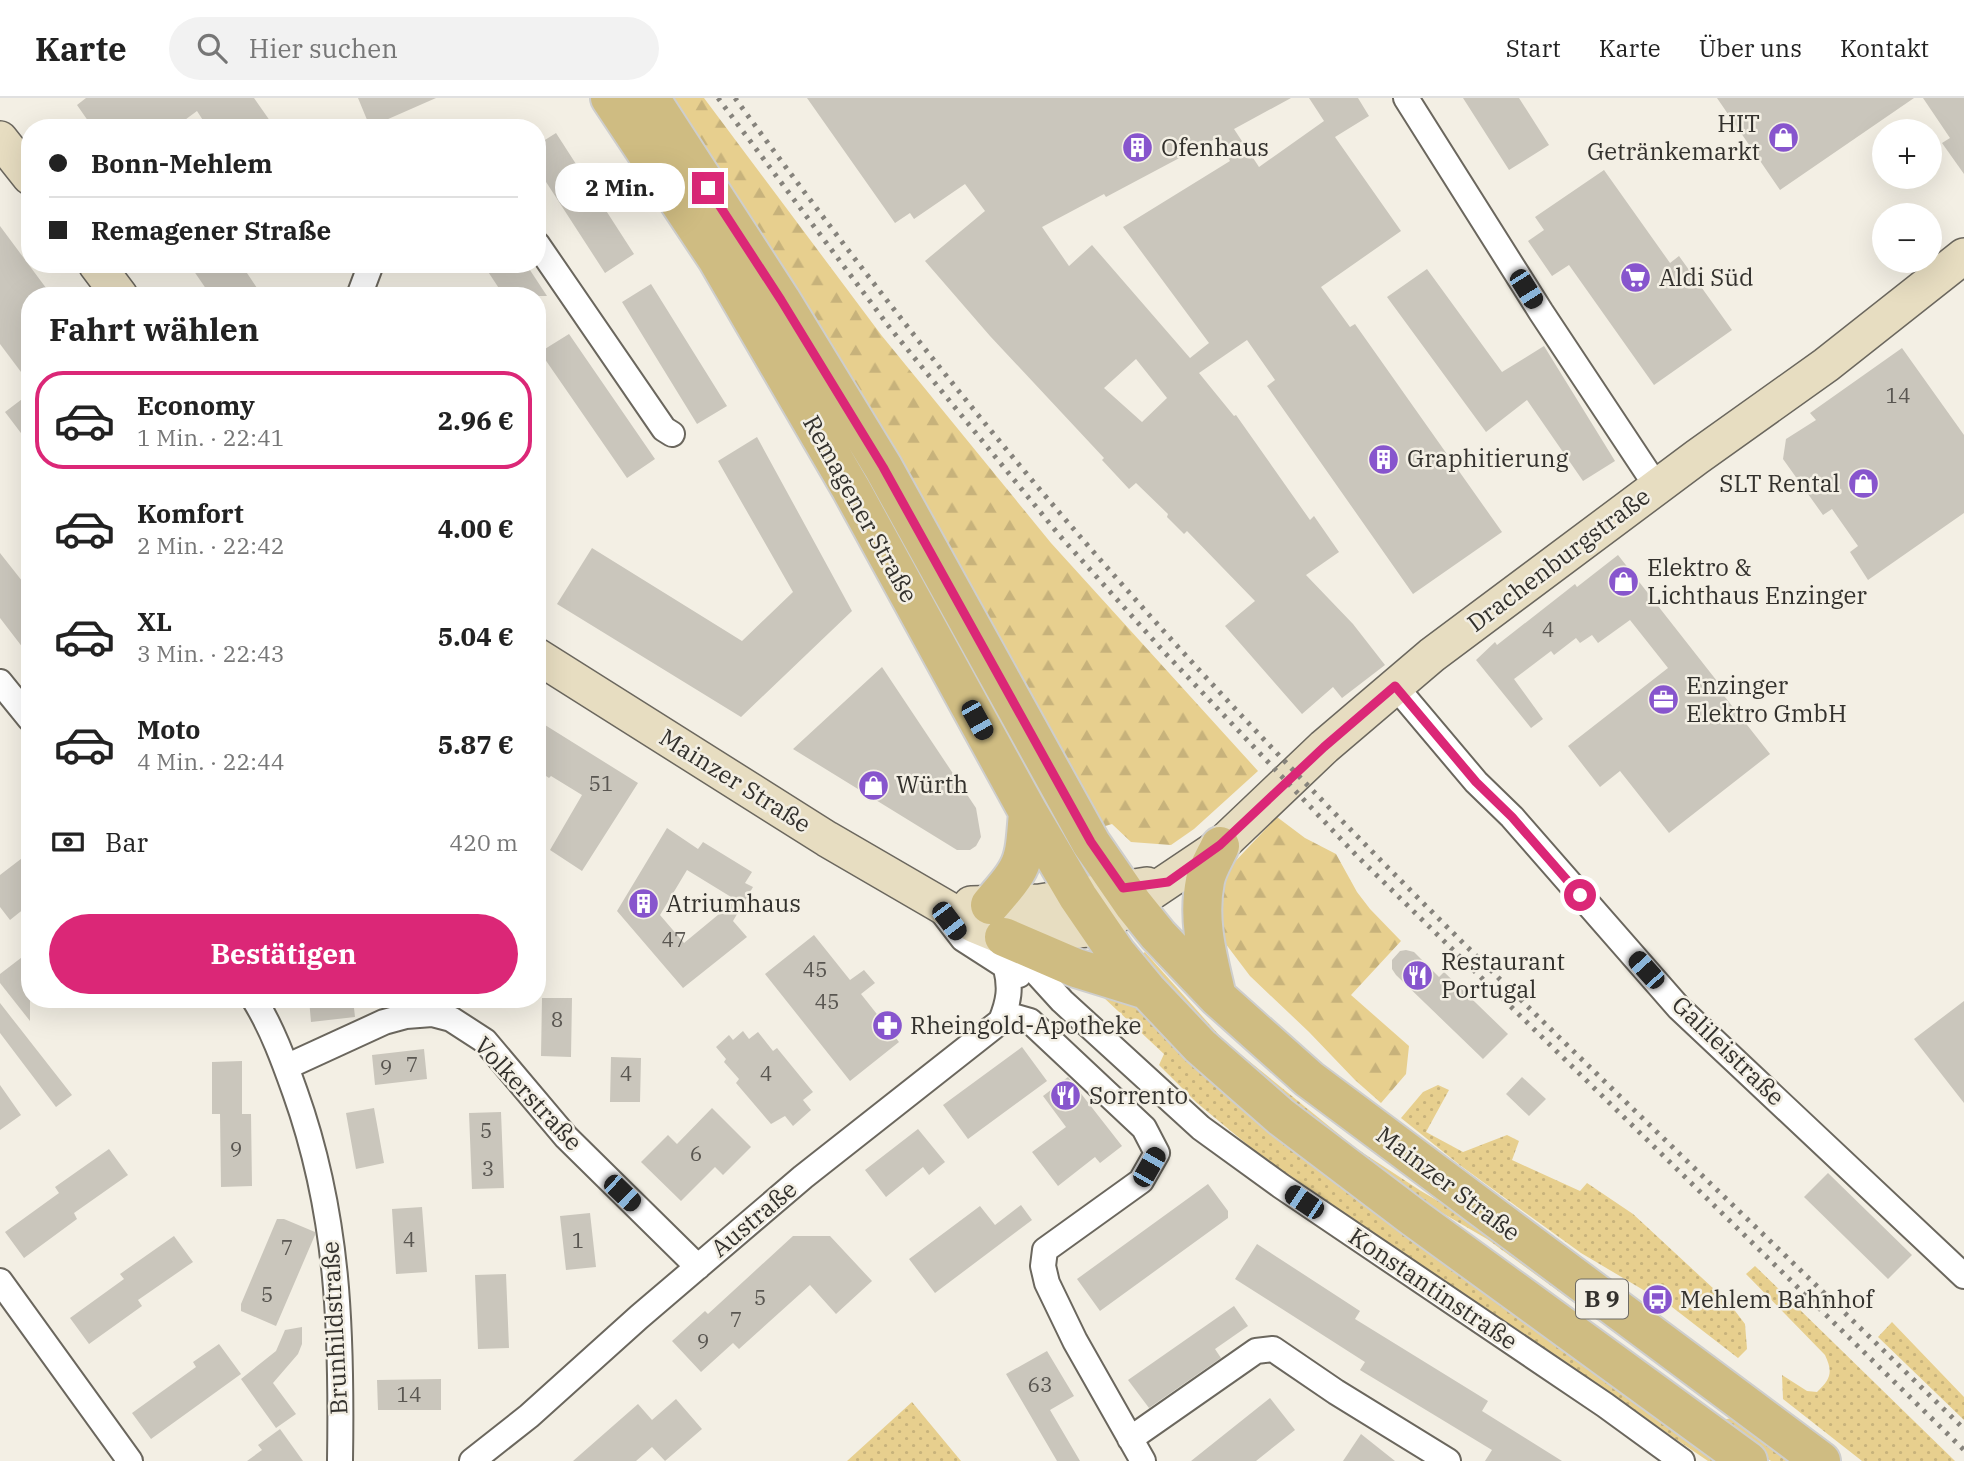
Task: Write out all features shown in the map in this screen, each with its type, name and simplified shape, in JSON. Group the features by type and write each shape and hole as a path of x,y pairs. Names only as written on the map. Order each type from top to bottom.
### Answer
{"main road":[{"name":"Remagener Straße","path":"610,98 717,259 851,489 1028,812 1088,912"},
{"name":"Remagener Straße","path":"650,98 781,300 883,467 1091,842 1128,896"},
{"path":"1028,812 1024,858 1000,937 1076,968 1147,990"},
{"path":"1217,997 1203,937 1201,915 1205,879 1220,845"},
{"name":"Mainzer Straße","path":"1128,896 1158,935 1217,997 1320,1087 1821,1461"},
{"name":"Mainzer Straße","path":"1088,912 1147,990 1200,1046 1281,1117 1413,1217 1748,1461"}],"street":[{"path":"1406,98 1541,312 1657,487"},
{"path":"0,139 21,166"},
{"name":"Drachenburgstraße","path":"1128,896 1168,882 1220,845 1324,747 1432,655 1826,365 1964,256"},
{"path":"546,257 664,429 672,434"},
{"name":"Mainzer Straße","path":"546,662 783,812 936,903 1000,937 1088,912 1128,896"},
{"path":"0,682 21,708"},
{"name":"Galileistraße","path":"1395,686 1476,782 1512,817 1679,1008 1964,1276"},
{"path":"1000,937 1010,984 1009,1002 1001,1021"},
{"name":"Konstantinstraße","path":"1000,937 1062,1000 1201,1128 1281,1186 1605,1405 1682,1461"},
{"name":"Brunhildstraße","path":"258,1008 286,1067 312,1138 334,1253 339,1300 340,1461"},
{"name":"Volkerstraße","path":"286,1067 395,1018 432,1014 451,1019 485,1041 566,1138 698,1267"},
{"path":"1001,1021 1016,1017 1030,1021 1144,1128 1157,1153 1141,1181 1045,1250 1043,1266 1047,1283 1075,1340 1143,1461"},
{"name":"Austraße","path":"472,1461 528,1416 803,1177 1001,1021"},
{"path":"0,1281 130,1461"},
{"path":"1130,1439 1256,1351 1273,1349 1336,1392 1448,1461"}],"green space":[{"path":"667,98 704,98 882,336 1051,543 1258,771 1194,829 1171,845 1131,842 1112,824 1102,827"},
{"path":"1277,817 1305,838 1336,854 1357,892 1401,941 1351,995 1409,1046 1406,1074 1381,1103 1250,976 1222,939 1216,899 1228,869"},
{"path":"1145,952 1219,1035 1357,1149 1455,1211 1694,1388 1487,1239 1406,1192 1234,1060 1137,957"},
{"path":"1087,982 1122,994 1723,1461 1708,1461 1277,1169 1197,1103 1159,1065 1164,1054"},
{"path":"1438,1085 1449,1090 1426,1132 1463,1152 1507,1135 1519,1141 1512,1160 1580,1191 1587,1183 1633,1214 1729,1303 1745,1324 1747,1349 1738,1358 1672,1307 1581,1253 1461,1166 1401,1118 1423,1092"},
{"path":"1755,1266 1955,1461 1862,1461 1783,1399 1782,1375 1807,1391 1817,1392 1828,1379 1829,1366 1825,1355 1746,1274"},
{"path":"1892,1322 1964,1397 1964,1420 1878,1337"},
{"path":"912,1402 961,1461 847,1461"},
{"path":"1738,1417 1797,1461 1771,1461 1716,1421"}],"building":[{"path":"86,98 254,98 269,119 202,119 197,111 186,119 87,119 77,105"},
{"path":"358,98 436,98 388,119 367,119"},
{"path":"807,98 1291,98 1234,129 1259,167 1324,121 1309,98 1358,98 1369,116 1335,137 1401,231 1321,287 1350,327 1355,324 1502,532 1413,594 1267,386 1275,380 1247,340 1199,373 1234,416 1236,415 1310,520 1314,516 1339,552 1306,575 1353,624 1385,665 1342,698 1333,687 1302,714 1225,626 1255,601 1187,531 1184,534 1136,483 1129,489 925,261 985,211 965,184 914,219 910,213 895,223","holes":["1217,138 1230,161 1123,227 1209,343 1190,358 1092,245 1069,266 1042,227 1104,194 1106,197","1136,359 1167,398 1142,422 1104,388"]},
{"path":"1463,98 1519,98 1549,145 1509,170"},
{"path":"1717,98 1914,98 1883,119 1872,119 1872,127 1780,190"},
{"path":"1923,98 1964,98 1964,174 1942,143 1950,138 1942,126 1942,119 1937,119"},
{"path":"556,133 634,254 605,273 546,182 546,139"},
{"name":"Aldi Süd","path":"1604,170 1670,263 1679,256 1732,330 1654,385 1569,265 1552,276 1528,241 1544,230 1535,217"},
{"path":"0,226 21,254 21,273 35,273 45,287 21,287 21,372 0,344"},
{"path":"1427,269 1502,372 1544,346 1615,461 1583,481 1527,400 1486,432 1387,297"},
{"path":"195,273 247,273 256,287 205,287"},
{"path":"489,273 532,273 541,287 498,287"},
{"path":"651,284 727,406 697,424 622,302"},
{"path":"569,334 655,459 627,478 546,361 546,348"},
{"name":"SLT Rental","path":"1902,348 1964,435 1964,513 1868,580 1850,552 1858,546 1832,509 1823,515 1783,459 1786,439 1816,420 1810,413"},
{"path":"21,400 21,433 5,412"},
{"path":"757,437 852,611 741,717 557,604 592,548 742,641 793,592 718,461"},
{"path":"0,553 21,580 21,645 0,618"},
{"path":"1618,555 1724,690 1721,692 1770,754 1669,833 1620,771 1600,787 1568,746 1668,668 1630,620 1598,643 1592,635 1580,643 1576,638 1554,655 1551,651 1514,679 1543,719 1531,728 1476,660 1495,642 1497,645 1575,584 1577,587"},
{"path":"882,667 976,808 981,837 970,850 957,850 793,749"},
{"path":"546,726 638,783 582,871 550,850 582,795 551,776 546,776"},
{"name":"Atriumhaus","path":"667,828 698,849 703,842 752,872 745,883 753,887 733,921 747,937 683,988 617,911","holes":["687,870 736,900 684,943 660,915"]},
{"path":"21,859 21,911 10,920 0,907 0,875"},
{"path":"814,935 850,980 864,970 875,983 861,994 899,1042 850,1081 765,974"},
{"path":"1400,951 1414,952 1439,977 1444,972 1508,1034 1483,1059 1396,975 1392,969 1392,960"},
{"path":"21,958 21,1008 30,1008 30,1021 0,983 0,974"},
{"path":"546,998 572,998 571,1057 541,1056 542,1008 546,1008"},
{"path":"1964,1001 1964,1103 1914,1039"},
{"path":"0,1003 72,1095 56,1107 0,1033"},
{"path":"310,1008 354,1008 355,1017 311,1022"},
{"path":"743,1031 749,1039 758,1032 773,1051 777,1048 813,1092 803,1100 811,1110 793,1126 785,1116 771,1124 736,1083 739,1079 724,1062 726,1059 716,1047 729,1035 733,1040"},
{"path":"1022,1047 1047,1081 968,1139 943,1105"},
{"path":"424,1049 427,1079 375,1085 372,1055"},
{"path":"611,1057 641,1058 640,1102 610,1102"},
{"path":"242,1061 242,1114 251,1114 252,1186 221,1187 220,1114 212,1114 212,1062"},
{"path":"1068,1077 1122,1146 1100,1163 1095,1157 1058,1186 1032,1152 1066,1127 1043,1096"},
{"path":"1522,1077 1546,1099 1529,1116 1506,1094"},
{"path":"0,1085 21,1115 0,1130"},
{"path":"374,1108 384,1163 356,1169 346,1113"},
{"path":"712,1108 751,1147 723,1175 715,1167 681,1201 641,1162 668,1135 677,1144"},
{"path":"501,1112 504,1188 472,1189 469,1113"},
{"path":"918,1129 945,1162 929,1175 923,1167 886,1197 865,1170"},
{"path":"109,1149 128,1175 74,1213 77,1219 24,1258 5,1232 59,1193 55,1187"},
{"path":"1828,1173 1912,1255 1888,1279 1804,1197"},
{"path":"1208,1184 1228,1211 1228,1218 1100,1311 1077,1279"},
{"path":"1021,1205 1032,1220 935,1293 909,1259 980,1206 995,1225"},
{"path":"422,1207 427,1272 396,1274 392,1209"},
{"path":"590,1213 596,1267 566,1270 560,1216"},
{"path":"277,1219 284,1219 315,1232 315,1235 276,1326 241,1311 241,1304"},
{"path":"174,1236 193,1262 138,1300 142,1306 89,1344 70,1318 124,1279 120,1274"},
{"path":"793,1236 830,1236 872,1281 836,1314 810,1285 739,1349 733,1343 701,1372 672,1341 705,1311 708,1314"},
{"path":"1257,1244 1360,1311 1355,1319 1488,1401 1482,1411 1562,1461 1485,1461 1492,1450 1360,1370 1365,1362 1235,1279"},
{"path":"506,1274 509,1348 478,1349 475,1275"},
{"path":"1234,1306 1248,1326 1215,1349 1221,1358 1149,1408 1128,1380"},
{"path":"302,1327 302,1344 298,1354 273,1383 296,1414 276,1428 241,1379 276,1351 285,1330"},
{"path":"219,1344 241,1374 151,1439 132,1413 196,1367 193,1362"},
{"path":"1047,1351 1074,1396 1050,1410 1080,1461 1057,1461 1006,1374"},
{"path":"441,1379 441,1410 378,1410 377,1380"},
{"path":"1270,1398 1295,1430 1256,1461 1191,1461"},
{"path":"676,1399 702,1429 665,1461 652,1447 636,1461 573,1461 638,1404 652,1420"},
{"path":"280,1429 303,1461 247,1461 262,1450 258,1445"},
{"path":"1361,1434 1395,1461 1343,1461"}],"railway":[{"path":"718,98 890,328 1060,536 1165,653 1356,855 1964,1450"},
{"path":"735,98 876,287 974,410 1075,531 1227,700 1329,807 1538,1017 1964,1429"}],"place":[{"name":"HIT Getränkemarkt","path":"1783,138"},
{"name":"Ofenhaus","path":"1138,148"},
{"name":"Aldi Süd","path":"1636,278"},
{"name":"Graphitierung","path":"1384,459"},
{"name":"SLT Rental","path":"1863,484"},
{"name":"Elektro & Lichthaus Enzinger","path":"1624,582"},
{"name":"Enzinger Elektro GmbH","path":"1663,700"},
{"name":"Würth","path":"873,785"},
{"name":"Atriumhaus","path":"643,904"},
{"name":"Restaurant Portugal","path":"1418,976"},
{"name":"Rheingold-Apotheke","path":"887,1026"},
{"name":"Sorrento","path":"1066,1096"},
{"name":"Mehlem Bahnhof","path":"1657,1300"}],"route":[{"path":"708,188 781,300 883,467 1091,842 1123,888 1168,882 1220,845 1324,747 1395,686 1476,782 1512,817 1580,895"}]}
